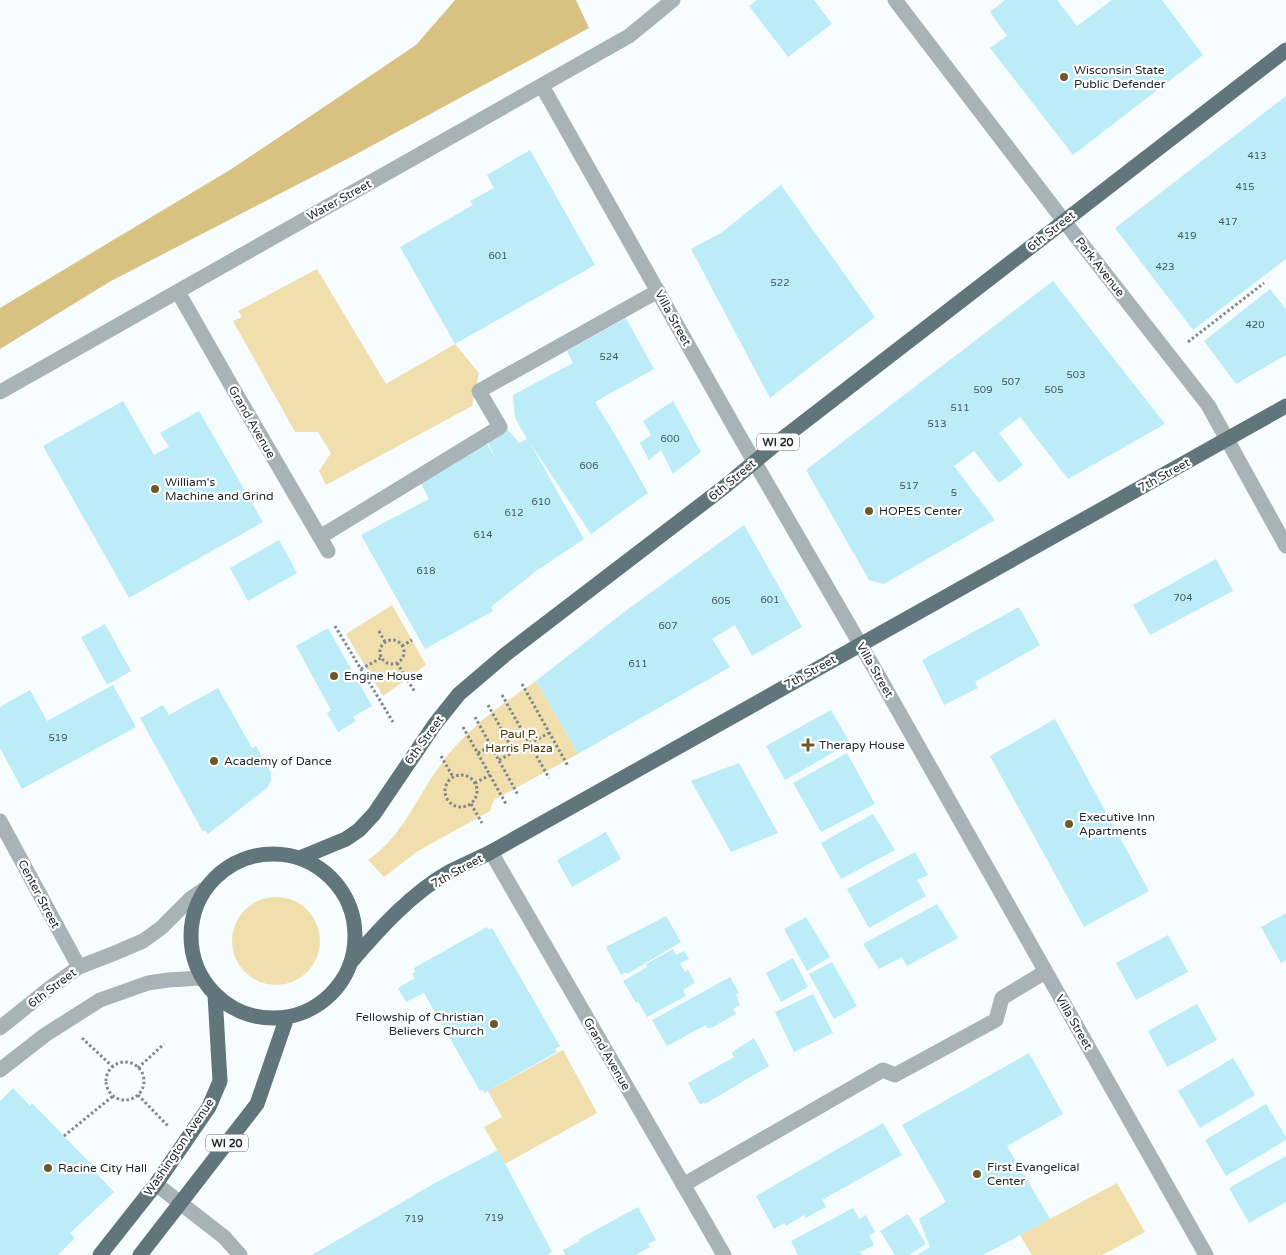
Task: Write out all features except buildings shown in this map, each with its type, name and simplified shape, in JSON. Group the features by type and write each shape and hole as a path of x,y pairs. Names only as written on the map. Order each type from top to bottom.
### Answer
{"main road":[{"name":"6th Street","path":"300,858 346,839 359,830 374,814 429,732 459,694 506,654 724,488 755,461 1286,50"},
{"name":"7th Street","path":"352,962 376,932 448,873 491,852 1286,406"},
{"path":"265,854 283,854 300,858 330,876 342,890 350,906 355,923 356,939 352,962 338,987 321,1003 304,1012 287,1018 267,1019 248,1015 230,1007 215,995 201,978 194,963 191,948 192,916 206,888 218,875 232,865 248,858 265,854"},
{"name":"Washington Avenue","path":"100,1255 156,1184 209,1107 220,1081 215,995"},
{"name":"WI 20","path":"140,1255 258,1104 287,1018"}],"street":[{"name":"Water Street","path":"0,392 629,36 673,0"},
{"name":"Park Avenue","path":"895,0 1208,405 1286,546"},
{"name":"Villa Street","path":"542,86 1206,1255"},
{"path":"320,537 500,427 479,391 658,291"},
{"name":"Grand Avenue","path":"178,292 328,551"},
{"name":"Center Street","path":"0,821 79,967"},
{"name":"Grand Avenue","path":"491,852 724,1255"},
{"name":"6th Street","path":"0,1028 79,967 116,953 143,940 161,928 190,899 206,888"},
{"path":"683,1185 883,1070 896,1075 996,1020 1002,998 1046,972"},
{"path":"0,1070 45,1034 100,1000 148,984 168,980 201,978"},
{"path":"156,1184 224,1237 240,1255"}],"path":[{"path":"1170,356 1264,283"},
{"path":"336,626 393,722"},
{"path":"379,631 385,642"},
{"path":"402,646 412,640"},
{"path":"396,641 402,646 404,654 398,663 390,665 383,662 380,647 385,642 396,641"},
{"path":"360,669 381,658"},
{"path":"398,663 415,692"},
{"path":"522,684 568,766"},
{"path":"502,695 549,778"},
{"path":"488,705 514,752"},
{"path":"475,717 518,795"},
{"path":"464,727 506,804"},
{"path":"499,760 549,733"},
{"path":"478,753 491,746"},
{"path":"440,754 453,777"},
{"path":"463,775 472,779 475,784 476,794 471,804 460,807 455,806 447,799 446,784 453,777 463,775"},
{"path":"475,784 490,775"},
{"path":"471,804 482,823"},
{"path":"78,1034 113,1067"},
{"path":"138,1068 164,1044"},
{"path":"124,1062 131,1063 138,1068 143,1076 144,1083 138,1095 128,1100 122,1100 114,1096 106,1083 109,1071 124,1062"},
{"path":"138,1095 170,1128"},
{"path":"64,1136 114,1096"}],"green space":[{"path":"317,269 386,384 455,344 479,373 472,406 326,485 319,471 331,453 318,432 295,432 233,321 242,317 238,311"},
{"path":"392,605 426,665 383,696 346,634"},
{"name":"Paul P. Harris Plaza","path":"536,681 578,754 494,800 490,811 418,851 384,877 368,860 399,830 447,756 482,721"},
{"path":"276,897 293,900 307,910 317,924 320,941 317,958 307,972 293,982 276,985 259,982 245,972 235,958 232,941 235,924 245,910 259,900"},
{"path":"563,1050 597,1113 505,1164 484,1127 502,1117 488,1091"},
{"path":"1117,1183 1145,1232 1102,1255 1032,1255 1020,1235"}],"shaded area":[{"path":"455,0 576,0 589,28 351,157 111,281 0,349 0,308 233,168 416,45"}],"place":[{"name":"Wisconsin State Public Defender","path":"1064,77"},
{"name":"William's Machine and Grind","path":"155,489"},
{"name":"HOPES Center","path":"869,511"},
{"name":"Engine House","path":"334,676"},
{"name":"Therapy House","path":"808,745"},
{"name":"Academy of Dance","path":"214,761"},
{"name":"Executive Inn Apartments","path":"1069,824"},
{"name":"Fellowship of Christian Believers Church","path":"494,1024"},
{"name":"Racine City Hall","path":"48,1168"},
{"name":"First Evangelical Center","path":"977,1174"}]}
